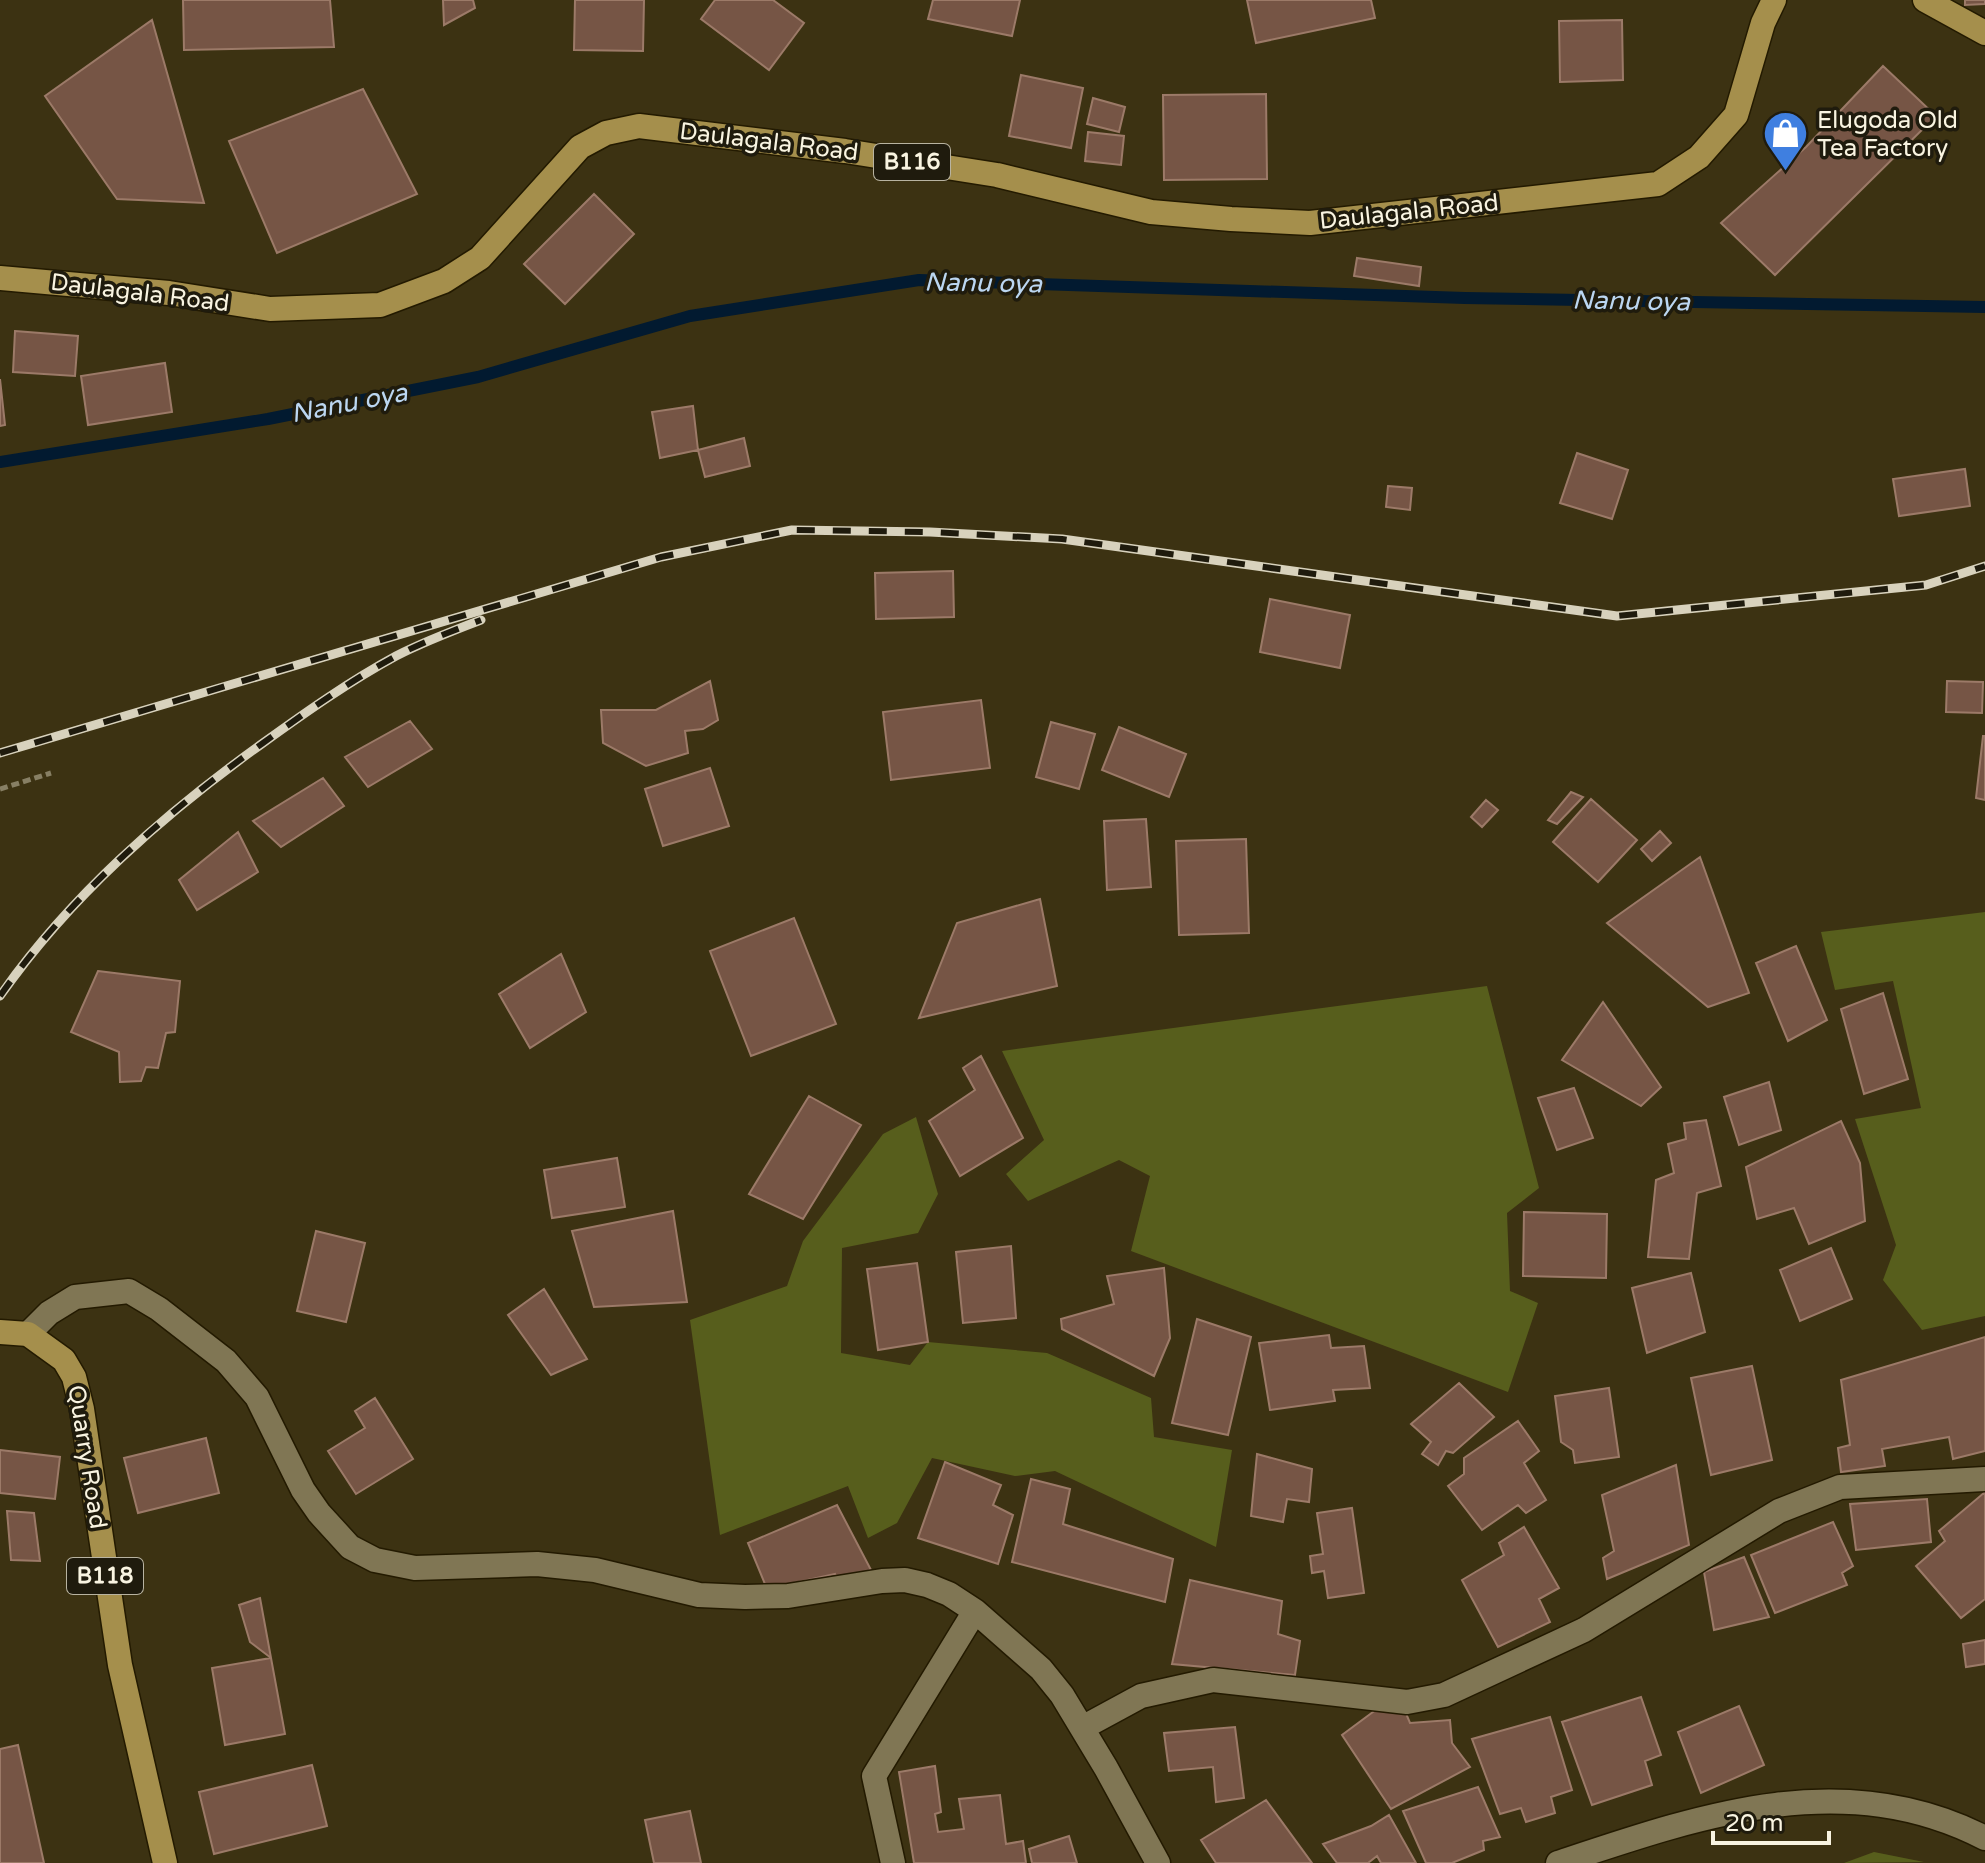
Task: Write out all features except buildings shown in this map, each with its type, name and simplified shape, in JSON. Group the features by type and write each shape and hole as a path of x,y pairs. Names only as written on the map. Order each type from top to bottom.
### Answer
{"main road":[{"name":"Daulagala Road","path":"0,278 169,293 270,309 380,305 444,281 480,258 580,147 606,133 639,126 845,151 997,175 1151,212 1231,219 1310,223 1658,184 1699,157 1736,115 1763,23 1774,0"},
{"path":"1925,0 1985,33"},
{"path":"0,1332 28,1334"},
{"name":"Quarry Road","path":"28,1334 64,1360 74,1377 82,1409 120,1665 165,1863"}],"street":[{"path":"28,1334 49,1313 75,1297 129,1291 159,1309 226,1361 257,1397 303,1490 319,1513 350,1547 375,1560 415,1568 552,1566 610,1573 699,1595 788,1596 905,1580 949,1594 975,1611 1041,1669 1082,1728 1158,1863"},
{"path":"1082,1728 1141,1696 1213,1680 1407,1702 1444,1695 1584,1630 1779,1511 1840,1487 1985,1479"},
{"path":"893,1863 874,1776 975,1611"},
{"path":"1558,1863 1713,1815 1832,1799 1908,1807 1956,1823 1985,1838"}],"path":[{"path":"0,789 51,773"}],"green space":[{"path":"1985,912 1985,1316 1922,1330 1883,1280 1896,1245 1855,1119 1921,1108 1893,981 1835,990 1821,932"},
{"path":"1487,986 1539,1188 1507,1213 1510,1291 1538,1303 1508,1392 1131,1251 1150,1176 1119,1160 1028,1201 1006,1174 1044,1140 1002,1051"},
{"path":"916,1117 938,1194 918,1233 842,1248 841,1353 910,1365 928,1342 1047,1353 1151,1398 1154,1437 1232,1450 1216,1547 1055,1471 1015,1476 932,1458 897,1523 868,1538 848,1486 720,1535 690,1320 787,1286 803,1241 883,1134"},
{"path":"1874,1852 1924,1862 1844,1863"}],"waterway":[{"name":"Nanu oya","path":"0,462 268,419 478,377 690,316 919,280 1465,298 1985,307"}],"railway":[{"path":"0,753 661,557 792,530 930,532 1062,539 1617,616 1926,585 1985,566"},
{"path":"0,996 27,959 88,891 190,798 279,731 362,676 417,646 481,620"}],"place":[{"name":"Elugoda Old Tea Factory","path":"1786,173"}]}
